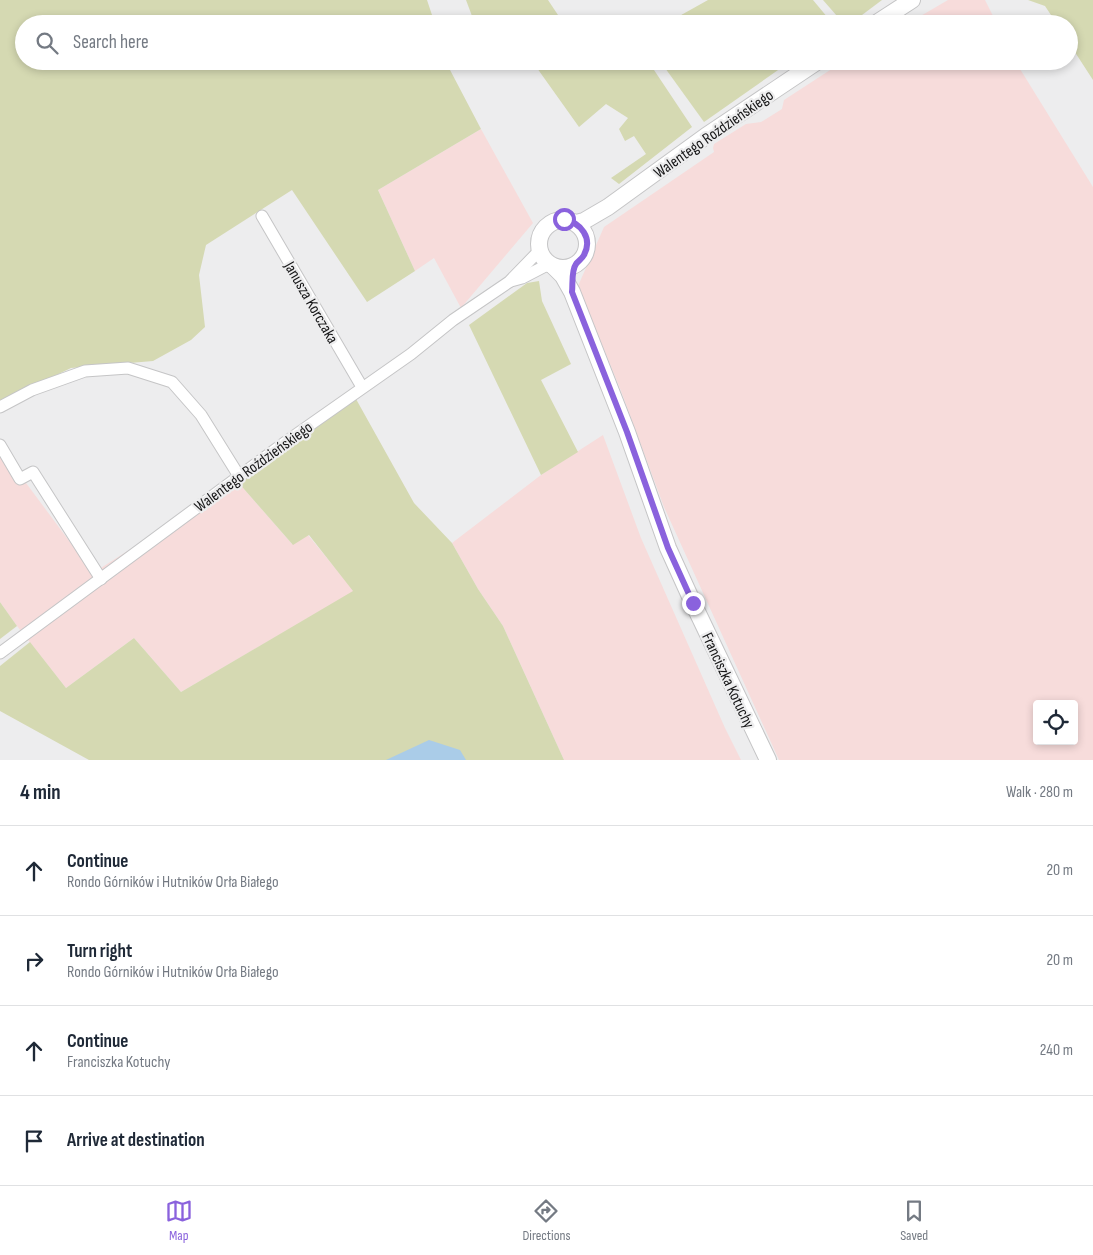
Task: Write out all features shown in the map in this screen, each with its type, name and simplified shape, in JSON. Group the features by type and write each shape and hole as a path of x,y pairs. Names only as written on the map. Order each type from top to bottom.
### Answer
{"street":[{"path":"890,15 912,0"},
{"name":"Walentego Roździeńskiego","path":"576,223 584,221 608,207 706,136 805,70"},
{"name":"Walentego Roździeńskiego","path":"587,239 608,207"},
{"name":"Janusza Korczaka","path":"262,216 362,387"},
{"path":"558,220 570,220 576,223 587,239 585,254 581,260 569,267 561,268 548,261 538,244 539,237 546,226 558,220"},
{"name":"Walentego Roździeńskiego","path":"0,654 239,476 509,282 535,256 548,261"},
{"name":"Franciszka Kotuchy","path":"548,261 563,276 572,292 627,432 668,548 768,760"},
{"name":"Franciszka Kotuchy","path":"572,292 576,264"},
{"path":"0,406 32,390 85,371 128,368 172,382 201,415 239,476"},
{"path":"0,445 20,479 33,472 101,579"}],"shaded area":[{"path":"948,0 985,0 992,15 922,15"},
{"path":"830,70 1021,70 1093,187 1093,760 779,760 664,507 621,391 578,286 604,227 714,152 714,144 746,124 761,122 782,109 784,100"},
{"path":"481,129 533,223 461,308 434,258 415,271 378,190"},
{"path":"603,435 641,538 741,760 564,760 503,626 478,589 452,543 541,475"},
{"path":"0,448 93,573 237,481 292,544 308,535 354,591 181,692 134,638 66,688 0,602"}],"green space":[{"path":"0,0 427,0 432,15 15,15 15,70 450,70 481,129 378,190 415,271 367,302 292,190 206,245 199,275 205,327 191,340 153,361 71,368 0,402"},
{"path":"466,0 548,0 558,15 472,15"},
{"path":"708,0 813,0 826,15 681,15"},
{"path":"823,0 882,0 862,15 836,15"},
{"path":"1028,0 1093,0 1093,80 1078,57 1078,15 1051,15 1045,6"},
{"path":"538,70 654,70 692,127 619,184 611,178 646,154 634,136 625,141 619,129 628,118 606,104 579,127"},
{"path":"666,70 778,70 704,122"},
{"path":"539,281 542,301 571,364 541,380 578,452 541,475 469,325 527,283"},
{"path":"356,399 414,503 452,543 478,589 503,626 564,760 89,760 0,711 0,666 30,642 66,688 134,638 181,692 353,591 309,535 293,545 237,481"},
{"path":"0,602 17,626 0,639"}],"water":[{"path":"429,740 460,750 466,760 386,760"}],"route":[{"path":"564,219 570,220 581,227 587,239 585,254 576,264 572,292 627,432 668,548 693,603"}]}
